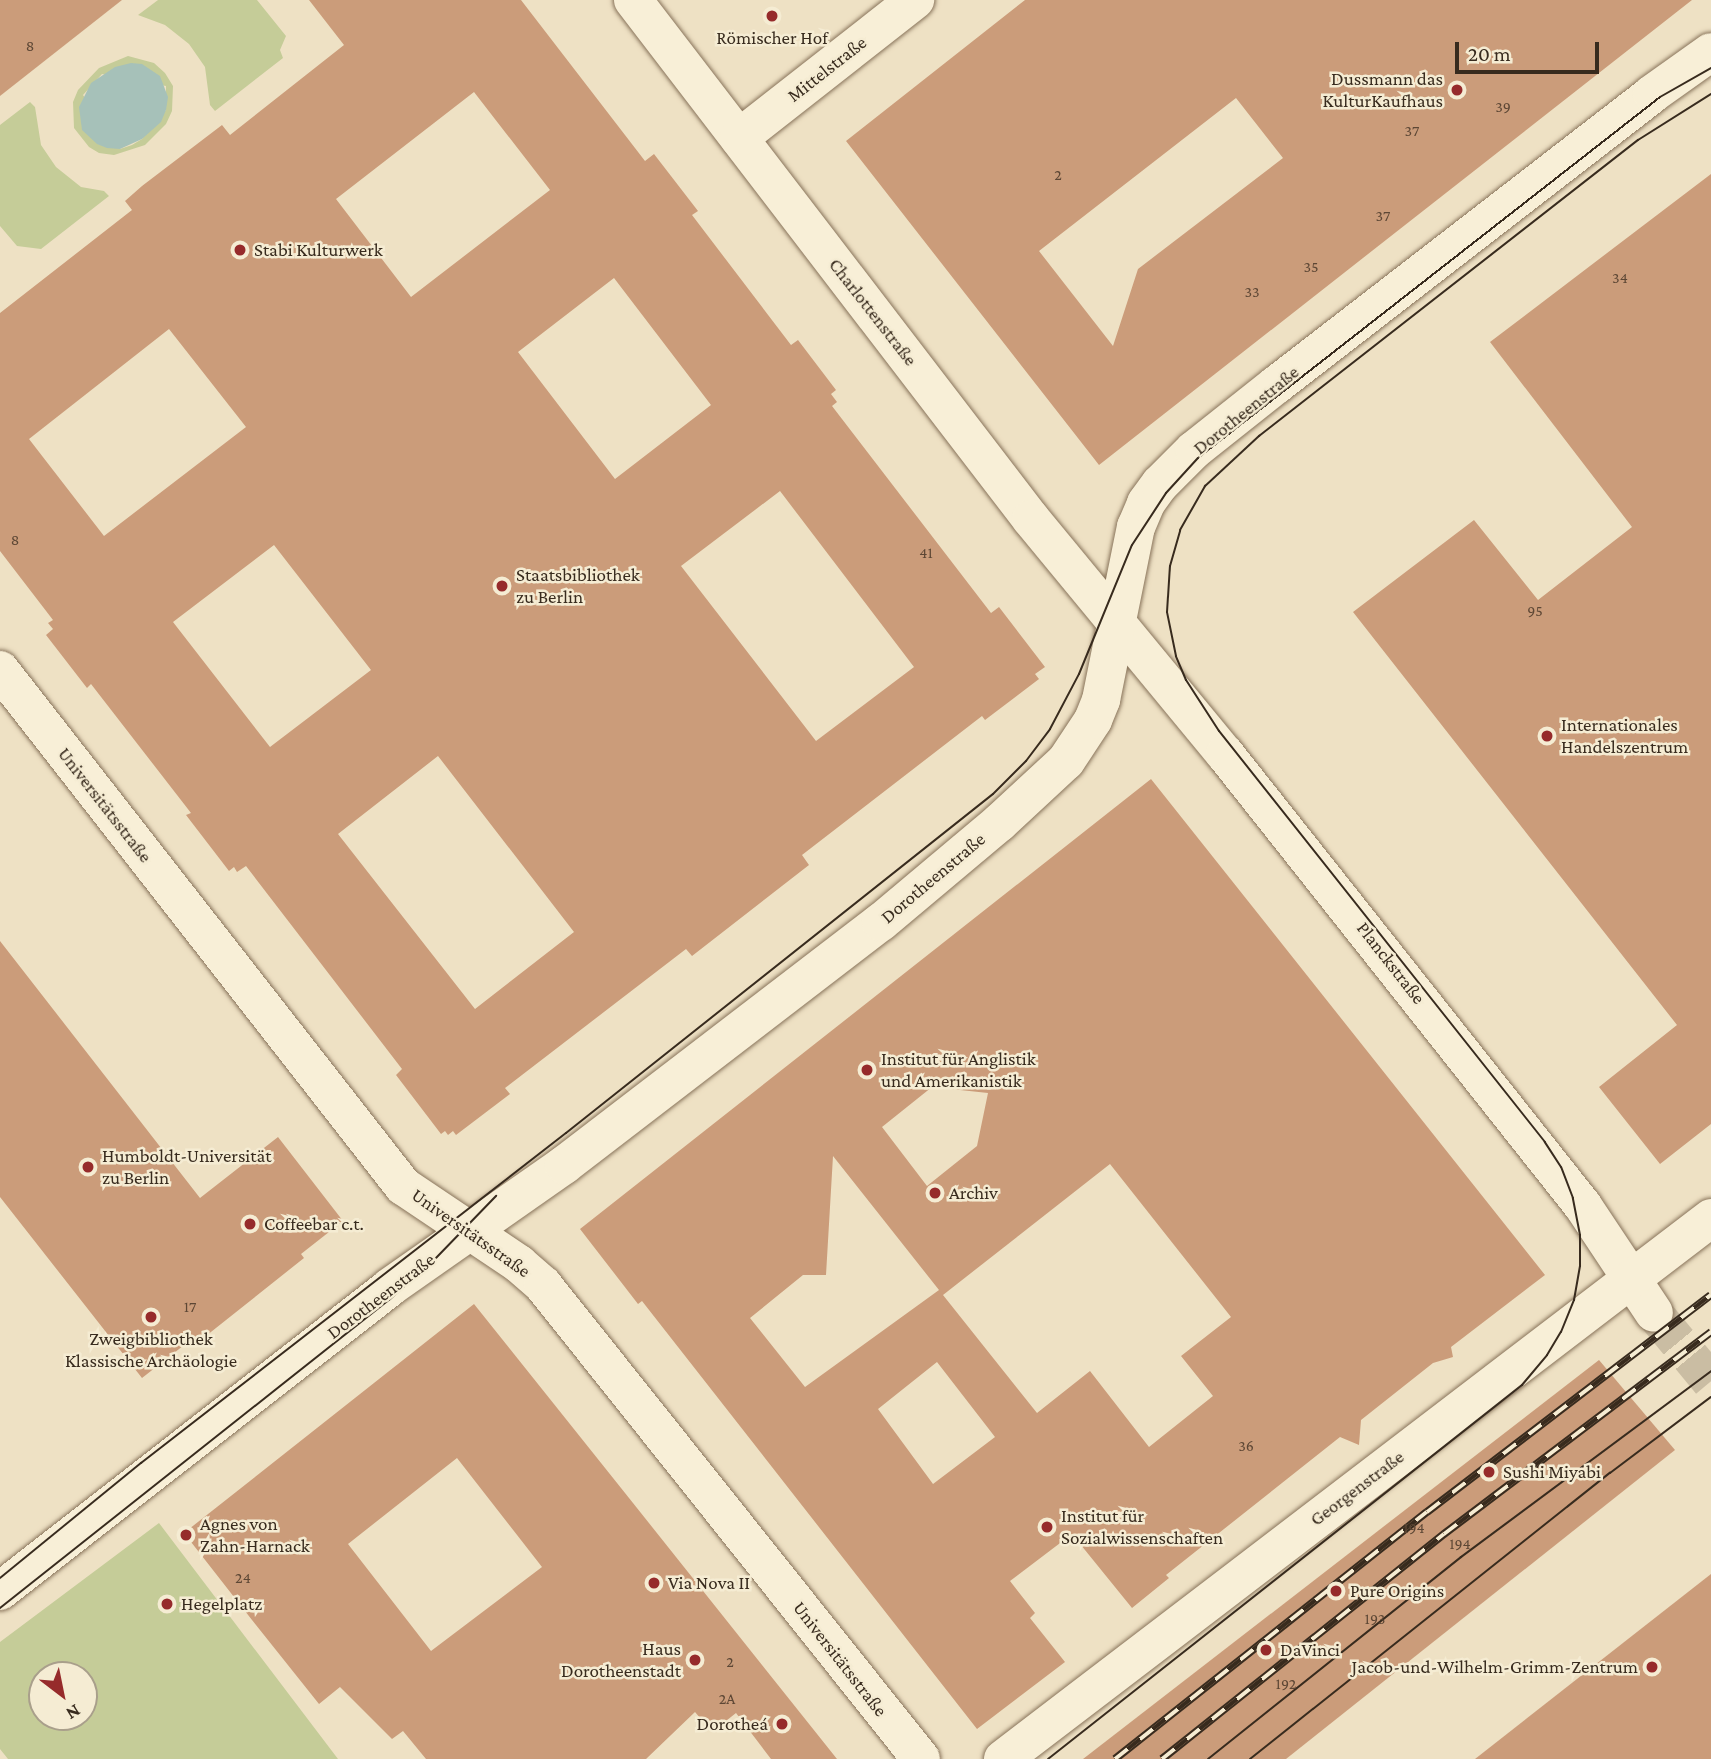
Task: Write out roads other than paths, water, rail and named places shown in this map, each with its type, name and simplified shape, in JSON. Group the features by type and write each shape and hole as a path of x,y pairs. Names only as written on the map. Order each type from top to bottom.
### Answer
{"street":[{"name":"Charlottenstraße","path":"633,0 1031,519 1117,622"},
{"name":"Mittelstraße","path":"739,138 915,0"},
{"name":"Dorotheenstraße","path":"0,1591 390,1287 564,1165 881,922 1050,778 1082,741 1093,720 1101,700 1141,513 1152,494 1177,465 1276,385 1652,94 1711,52"},
{"name":"Planckstraße","path":"1117,622 1583,1206 1654,1313"},
{"name":"Universitätsstraße","path":"0,670 403,1186 519,1264 543,1285 921,1759"},
{"name":"Georgenstraße","path":"1003,1759 1711,1218"}],"water":[{"path":"131,63 142,64 160,76 168,97 166,110 161,122 142,139 120,149 107,148 97,144 82,130 79,107 91,83 115,67"}],"tunnel":[{"path":"1654,1313 1711,1382"}],"tram line":[{"path":"0,1578 141,1463 566,1133 993,794 1026,761 1050,729 1079,674 1132,545 1166,493 1198,458 1660,97 1711,68"},
{"path":"1048,1759 1522,1385 1547,1355 1561,1332 1574,1300 1580,1266 1580,1235 1573,1198 1561,1167 1545,1142 1219,731 1186,680 1176,656 1167,612 1170,566 1180,530 1205,486 1259,436 1638,140 1711,94"},
{"path":"0,1608 389,1300 435,1259 496,1196"},
{"path":"1208,1759 1461,1557 1711,1371"},
{"path":"1250,1759 1610,1473 1711,1397"}],"railway":[{"path":"1115,1759 1427,1512 1711,1295"},
{"path":"1162,1759 1444,1534 1711,1332"}],"place":[{"name":"Römischer Hof","path":"772,16"},
{"name":"Dussmann das KulturKaufhaus","path":"1457,90"},
{"name":"Stabi Kulturwerk","path":"240,250"},
{"name":"Staatsbibliothek zu Berlin","path":"502,586"},
{"name":"Internationales Handelszentrum","path":"1547,736"},
{"name":"Institut für Anglistik und Amerikanistik","path":"867,1070"},
{"name":"Humboldt-Universität zu Berlin","path":"88,1167"},
{"name":"Archiv","path":"935,1193"},
{"name":"Coffeebar c.t.","path":"250,1224"},
{"name":"Zweigbibliothek Klassische Archäologie","path":"151,1317"},
{"name":"Sushi Miyabi","path":"1489,1472"},
{"name":"Institut für Sozialwissenschaften","path":"1047,1527"},
{"name":"Agnes von Zahn-Harnack","path":"186,1535"},
{"name":"Via Nova II","path":"654,1583"},
{"name":"Pure Origins","path":"1336,1591"},
{"name":"Hegelplatz","path":"167,1604"},
{"name":"DaVinci","path":"1266,1650"},
{"name":"Haus Dorotheenstadt","path":"695,1660"},
{"name":"Jacob-und-Wilhelm-Grimm-Zentrum","path":"1652,1667"},
{"name":"Dorotheá","path":"782,1724"}]}
